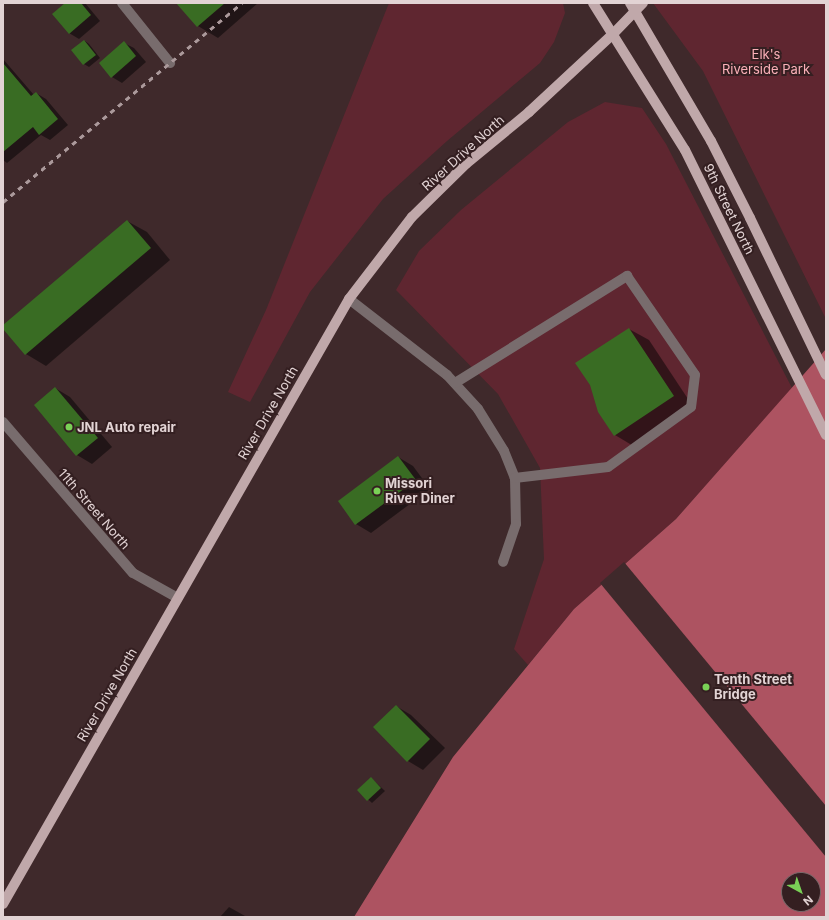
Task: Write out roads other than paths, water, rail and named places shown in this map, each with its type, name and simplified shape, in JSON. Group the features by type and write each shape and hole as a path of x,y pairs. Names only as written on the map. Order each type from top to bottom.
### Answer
{"main road":[{"name":"9th Street North","path":"593,3 685,150 826,435"},
{"name":"River Drive North","path":"3,904 349,299 412,217 466,164 529,112 613,34 632,7 643,3"},
{"name":"9th Street North","path":"632,7 711,141 826,375"}],"street":[{"path":"122,3 170,63"},
{"path":"455,384 627,276 695,375 692,407 608,467 515,478"},
{"path":"349,299 447,375 478,409 504,451 515,478 516,524 503,562"},
{"name":"11th Street North","path":"3,422 133,573 178,598"}],"railway":[{"path":"3,202 242,3"}],"place":[{"name":"JNL Auto repair","path":"69,427"},
{"name":"Missori River Diner","path":"377,491"},
{"name":"Tenth Street Bridge","path":"706,687"}],"park label":[{"name":"Elk's Riverside Park","path":"766,62"}]}
